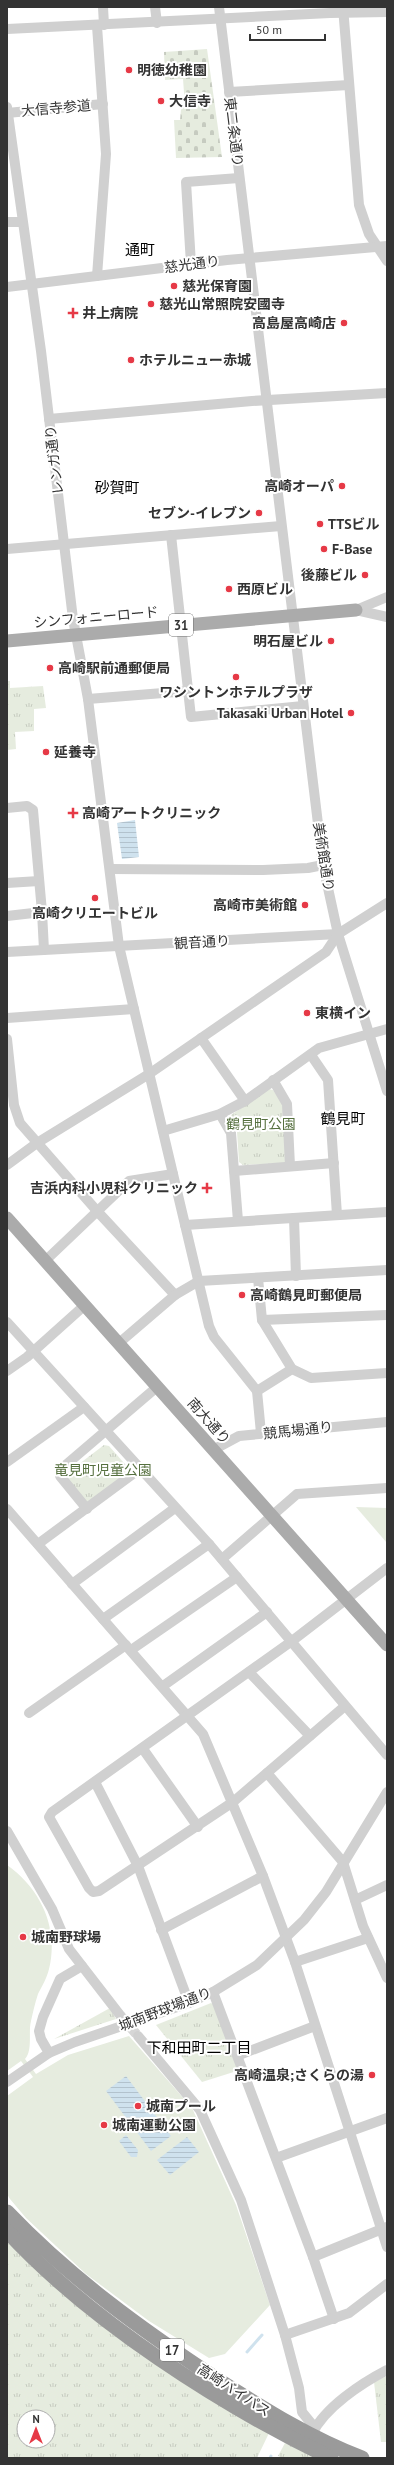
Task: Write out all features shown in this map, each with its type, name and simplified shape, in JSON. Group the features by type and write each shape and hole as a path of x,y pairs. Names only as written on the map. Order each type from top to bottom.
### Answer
{"highway":[{"name":"高崎バイパス","path":"7,2212 63,2267 133,2323 273,2415 311,2436 336,2455 362,2458"},
{"name":"高崎バイパス","path":"7,2231 51,2274 120,2330 212,2392 311,2436"}],"main road":[{"name":"シンフォニーロード","path":"7,641 356,610"},
{"name":"南大通り","path":"7,1218 387,1645"}],"street":[{"path":"97,276 106,161 101,26 103,7"},
{"path":"155,7 157,22"},
{"name":"東二条通り","path":"219,7 249,258 268,400"},
{"path":"7,29 101,26 344,10 387,12"},
{"path":"344,10 359,205 369,234 382,246 387,260"},
{"path":"229,92 349,85"},
{"name":"大信寺参道","path":"7,111 103,104"},
{"name":"レンガ通り","path":"7,111 21,222 32,285 73,619 88,699 119,946 209,1326 214,1337 257,1391"},
{"path":"191,264 186,182 240,178"},
{"path":"7,222 21,222"},
{"name":"慈光通り","path":"7,287 191,264 382,246"},
{"path":"49,419 268,400 387,392"},
{"name":"美術館通り","path":"268,400 281,526 323,865 338,934 368,1035 387,1091"},
{"path":"7,549 64,546 281,526"},
{"path":"171,535 191,717 303,706"},
{"path":"356,610 387,597"},
{"path":"356,610 387,604"},
{"path":"356,610 387,617"},
{"path":"88,699 188,691"},
{"path":"7,808 28,806 33,810 40,881 44,950"},
{"path":"110,869 263,870 308,868 323,865"},
{"path":"7,883 40,881"},
{"name":"観音通り","path":"7,952 338,934 387,903"},
{"path":"7,916 42,912"},
{"path":"7,1165 37,1143 149,1074 328,951 338,934"},
{"path":"7,1018 134,1009"},
{"path":"163,1131 220,1114 245,1101 319,1048 387,1029"},
{"path":"201,1038 245,1101"},
{"path":"7,1045 14,1105 20,1123 97,1211 175,1295"},
{"path":"311,1055 328,1080 337,1215"},
{"path":"273,1080 287,1104 290,1166"},
{"path":"220,1114 231,1133 238,1221"},
{"path":"234,1171 334,1163"},
{"path":"45,1261 129,1181 173,1174"},
{"path":"186,1224 387,1212"},
{"path":"294,1218 296,1276"},
{"path":"119,1343 175,1295 198,1281 387,1270"},
{"path":"258,1278 262,1320 292,1369 312,1378 387,1373"},
{"path":"7,1371 28,1357 33,1350 85,1305"},
{"path":"262,1320 387,1315"},
{"path":"7,1322 84,1407 108,1431 175,1508 209,1544 387,1755"},
{"path":"261,1433 257,1391 292,1369"},
{"path":"87,1509 60,1476 61,1469 108,1431 157,1387"},
{"path":"7,1462 84,1407"},
{"name":"競馬場通り","path":"213,1450 238,1436 387,1422"},
{"path":"38,1544 141,1468"},
{"path":"222,1560 297,1494 387,1488"},
{"path":"72,1584 175,1508"},
{"path":"7,1509 163,1686 203,1734 263,1876 295,1962 350,2132 384,2229 387,2246"},
{"path":"103,1619 209,1544"},
{"path":"345,1706 233,1802 198,1827 99,1891 93,1892 49,1817 52,1812 292,1641 387,1568"},
{"path":"29,1713 237,1577"},
{"path":"163,1686 267,1612"},
{"path":"249,1672 310,1736"},
{"path":"143,1748 198,1827"},
{"path":"266,1773 343,1862 368,1938 387,1978"},
{"path":"95,1782 138,1866 189,2003"},
{"name":"城南野球場通り","path":"7,2082 49,2053 75,2042 189,2003 213,1992 258,1965 304,1920 326,1892 387,1792"},
{"path":"7,1831 52,1909 70,1949 120,2015"},
{"path":"161,1930 263,1876"},
{"path":"355,1900 387,1885"},
{"path":"295,1962 368,1938"},
{"path":"49,2053 40,2039 39,2031 43,2017 60,1979 82,1966"},
{"path":"213,1992 313,2257 334,2319"},
{"path":"238,2055 315,2026"},
{"path":"138,2036 200,2110 241,2200 286,2335 299,2388 302,2412 311,2436"},
{"path":"276,2158 387,2118"},
{"path":"313,2257 384,2229"},
{"path":"286,2335 349,2314 387,2284"},
{"path":"311,2436 323,2417 368,2380 387,2370"}],"green space":[{"path":"207,49 222,157 176,158 174,120 180,120 181,109 185,106 183,79 165,80 164,52"},
{"path":"7,681 10,681 10,688 43,686 46,708 34,709 34,731 15,732 16,749 7,750"},
{"name":"鶴見町公園","path":"269,1089 273,1090 285,1107 287,1159 284,1163 243,1165 239,1162 237,1132 231,1122 231,1115"},
{"name":"竜見町児童公園","path":"104,1445 109,1446 132,1472 88,1505 66,1479 66,1474"},
{"path":"356,1507 387,1508 387,1543"},
{"name":"城南運動公園","path":"7,1865 19,1875 38,1898 49,1924 51,1939 49,1969 35,2004 30,2025 30,2046 25,2059 36,2074 68,2055 129,2036 192,2108 236,2205 270,2305 225,2354 209,2358 149,2321 86,2274 26,2218 7,2194 7,2096 33,2077 21,2061 7,2071"},
{"path":"211,2003 216,2006 240,2070 202,2082 156,2025"},
{"path":"110,2008 116,2019 54,2039"},
{"path":"7,2236 76,2304 269,2433 257,2458 7,2458"},
{"path":"387,2376 387,2442 381,2442 374,2382"},
{"path":"285,2443 316,2458 283,2458 278,2456"}],"water":[{"path":"135,820 139,857 122,859 117,823"},
{"path":"126,2076 171,2136 151,2151 106,2091"},
{"path":"126,2135 138,2150 137,2157 131,2157 119,2141"},
{"path":"187,2137 199,2152 170,2175 157,2160"}],"waterway":[{"path":"247,2352 262,2335"}],"tunnel":[{"path":"120,2015 138,2036"}],"place":[{"name":"明徳幼稚園","path":"129,70"},
{"name":"大信寺","path":"161,101"},
{"name":"慈光保育園","path":"174,286"},
{"name":"慈光山常照院安國寺","path":"151,304"},
{"name":"井上病院","path":"73,313"},
{"name":"高島屋高崎店","path":"344,323"},
{"name":"ホテルニュー赤城","path":"131,360"},
{"name":"高崎オーパ","path":"342,486"},
{"name":"セブン-イレブン","path":"259,513"},
{"name":"TTSビル","path":"320,524"},
{"name":"F-Base","path":"324,549"},
{"name":"後藤ビル","path":"365,575"},
{"name":"西原ビル","path":"229,589"},
{"name":"明石屋ビル","path":"331,641"},
{"name":"高崎駅前通郵便局","path":"50,668"},
{"name":"ワシントンホテルプラザ","path":"236,677"},
{"name":"Takasaki Urban Hotel","path":"351,713"},
{"name":"延養寺","path":"46,752"},
{"name":"高崎アートクリニック","path":"73,813"},
{"name":"高崎クリエートビル","path":"95,898"},
{"name":"高崎市美術館","path":"305,905"},
{"name":"東横イン","path":"307,1013"},
{"name":"吉浜内科小児科クリニック","path":"207,1188"},
{"name":"高崎鶴見町郵便局","path":"242,1295"},
{"name":"城南野球場","path":"23,1937"},
{"name":"高崎温泉;さくらの湯","path":"372,2075"},
{"name":"城南プール","path":"138,2106"},
{"name":"城南運動公園","path":"104,2125"}],"district":[{"name":"通町","path":"140,250"},
{"name":"砂賀町","path":"117,488"},
{"name":"鶴見町","path":"343,1119"},
{"name":"下和田町二丁目","path":"199,2048"}]}
